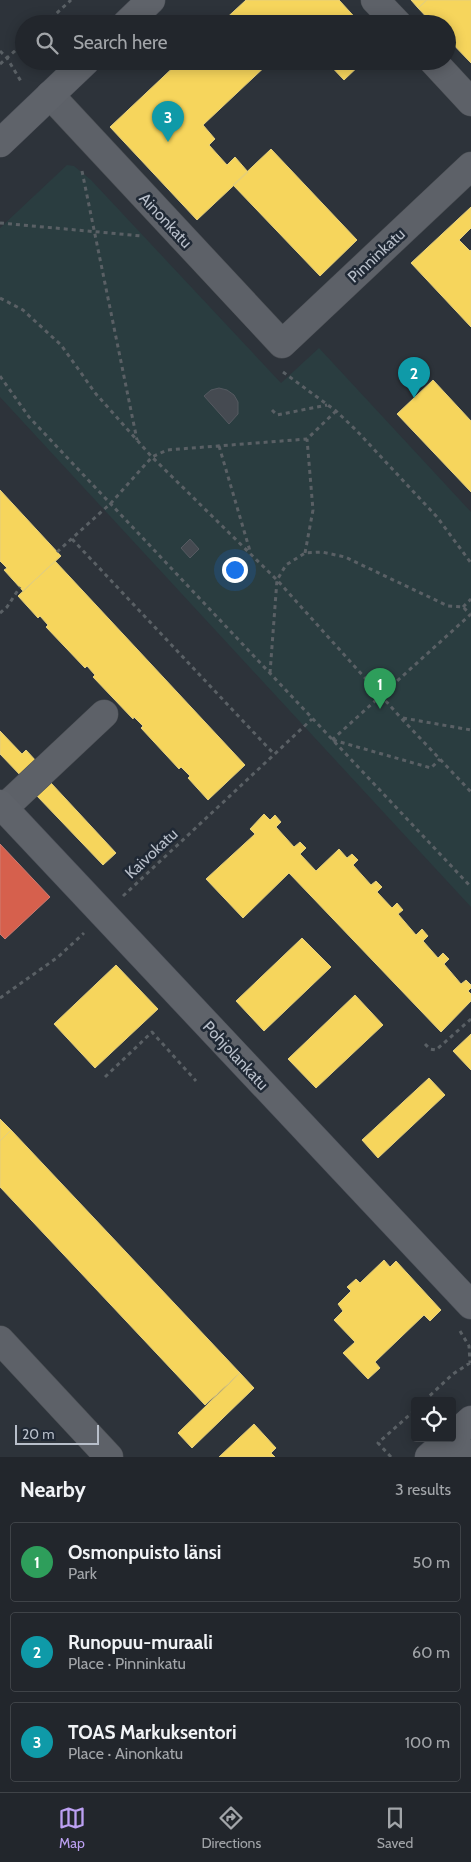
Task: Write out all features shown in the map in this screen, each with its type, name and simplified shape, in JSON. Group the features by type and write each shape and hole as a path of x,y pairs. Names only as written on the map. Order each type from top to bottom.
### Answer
{"main road":[{"path":"135,15 151,0"},
{"path":"0,143 76,70"},
{"name":"Pohjolankatu","path":"2,806 471,1305"},
{"path":"456,1434 471,1420"},
{"path":"430,1457 447,1442"},
{"path":"454,1442 467,1457"}],"street":[{"path":"376,0 390,15"},
{"path":"441,70 471,102"},
{"name":"Ainonkatu","path":"50,95 282,344"},
{"name":"Pinninkatu","path":"282,344 471,166"},
{"path":"2,806 104,714"},
{"path":"0,1340 109,1457"}],"path":[{"path":"54,15 70,0"},
{"path":"0,51 7,58 22,84"},
{"path":"0,64 15,51"},
{"path":"82,170 137,440"},
{"path":"0,223 143,236"},
{"path":"0,298 24,310 61,345 96,394 152,458 277,580 401,718 471,792"},
{"path":"0,376 29,417 471,887"},
{"path":"272,410 277,415 327,404"},
{"path":"57,552 110,503 152,458 167,450 307,439 336,411"},
{"path":"305,553 313,510 307,439"},
{"path":"219,446 250,552"},
{"path":"72,539 274,754"},
{"path":"270,674 277,580 286,565 305,553 322,552 345,557 448,606 463,607 471,614 332,740"},
{"path":"0,613 7,607 20,587"},
{"path":"463,607 471,599"},
{"path":"401,718 471,730"},
{"name":"Kaivokatu","path":"0,998 58,957 312,719"},
{"path":"332,740 431,768 440,759"},
{"path":"425,1044 430,1049 436,1050 471,1019"},
{"path":"105,1077 152,1032 196,1081"},
{"path":"428,1397 453,1374 471,1362"},
{"path":"391,1457 378,1443 411,1414"}],"shaded area":[{"path":"67,165 74,166 91,180 281,383 319,348 471,512 471,907 0,397 0,228"}],"building: Homes":[{"path":"246,0 339,0 353,15 230,15"},
{"path":"411,0 427,0 418,8"},
{"path":"427,0 471,0 471,63 456,47 456,15 425,15 418,8"},
{"path":"170,70 261,70 203,125 215,139 209,145 227,165 235,157 248,172 197,220 110,127"},
{"path":"335,70 355,70 344,80"},
{"path":"271,149 357,240 320,276 233,185"},
{"path":"471,207 471,228 459,240 471,250 471,327 411,263"},
{"path":"433,380 471,421 471,492 397,414"},
{"path":"0,490 61,556 23,591 4,570 7,568 0,561"},
{"path":"55,561 245,765 208,800 188,778 190,776 181,767 179,769 141,728 143,726 134,717 133,719 93,677 95,675 87,666 85,668 46,627 48,625 40,616 38,618 18,596"},
{"path":"0,731 22,754 26,750 37,762 22,777 0,754"},
{"path":"51,783 116,853 103,865 37,796"},
{"path":"264,814 270,820 275,815 281,822 276,827 294,847 300,842 306,848 300,854 316,871 339,849 347,858 352,854 358,860 353,865 371,885 376,881 382,887 377,892 392,908 397,903 403,910 398,914 416,935 422,929 428,936 423,941 438,958 443,953 449,959 444,964 461,984 466,980 471,985 468,991 471,994 471,1001 441,1032 289,873 243,918 206,879 255,834 250,829"},
{"path":"302,938 331,967 264,1031 236,1001"},
{"path":"116,965 158,1009 95,1068 54,1024"},
{"path":"355,995 383,1025 316,1088 288,1059"},
{"path":"471,1034 471,1070 453,1051"},
{"path":"429,1078 445,1095 378,1158 362,1140"},
{"path":"0,1119 11,1130 0,1141"},
{"path":"11,1130 240,1373 205,1405 0,1187 0,1141"},
{"path":"384,1260 390,1267 396,1261 441,1310 430,1321 424,1315 375,1362 380,1368 368,1379 343,1353 355,1342 334,1320 343,1311 338,1304 351,1291 347,1287 356,1279 360,1283"},
{"path":"240,1373 254,1388 192,1448 178,1433"},
{"path":"254,1424 276,1448 271,1453 275,1457 219,1457"}],"building: Shops":[{"path":"0,844 50,897 5,939 0,934"}],"building: Other":[{"path":"219,388 227,390 234,395 238,402 238,414 229,424 204,396 211,390"},
{"path":"190,539 199,549 190,558 181,548"}],"place":[{"name":"TOAS Markuksentori","path":"168,142"},
{"name":"Runopuu-muraali","path":"414,398"},
{"name":"Osmonpuisto länsi","path":"380,709"}]}
